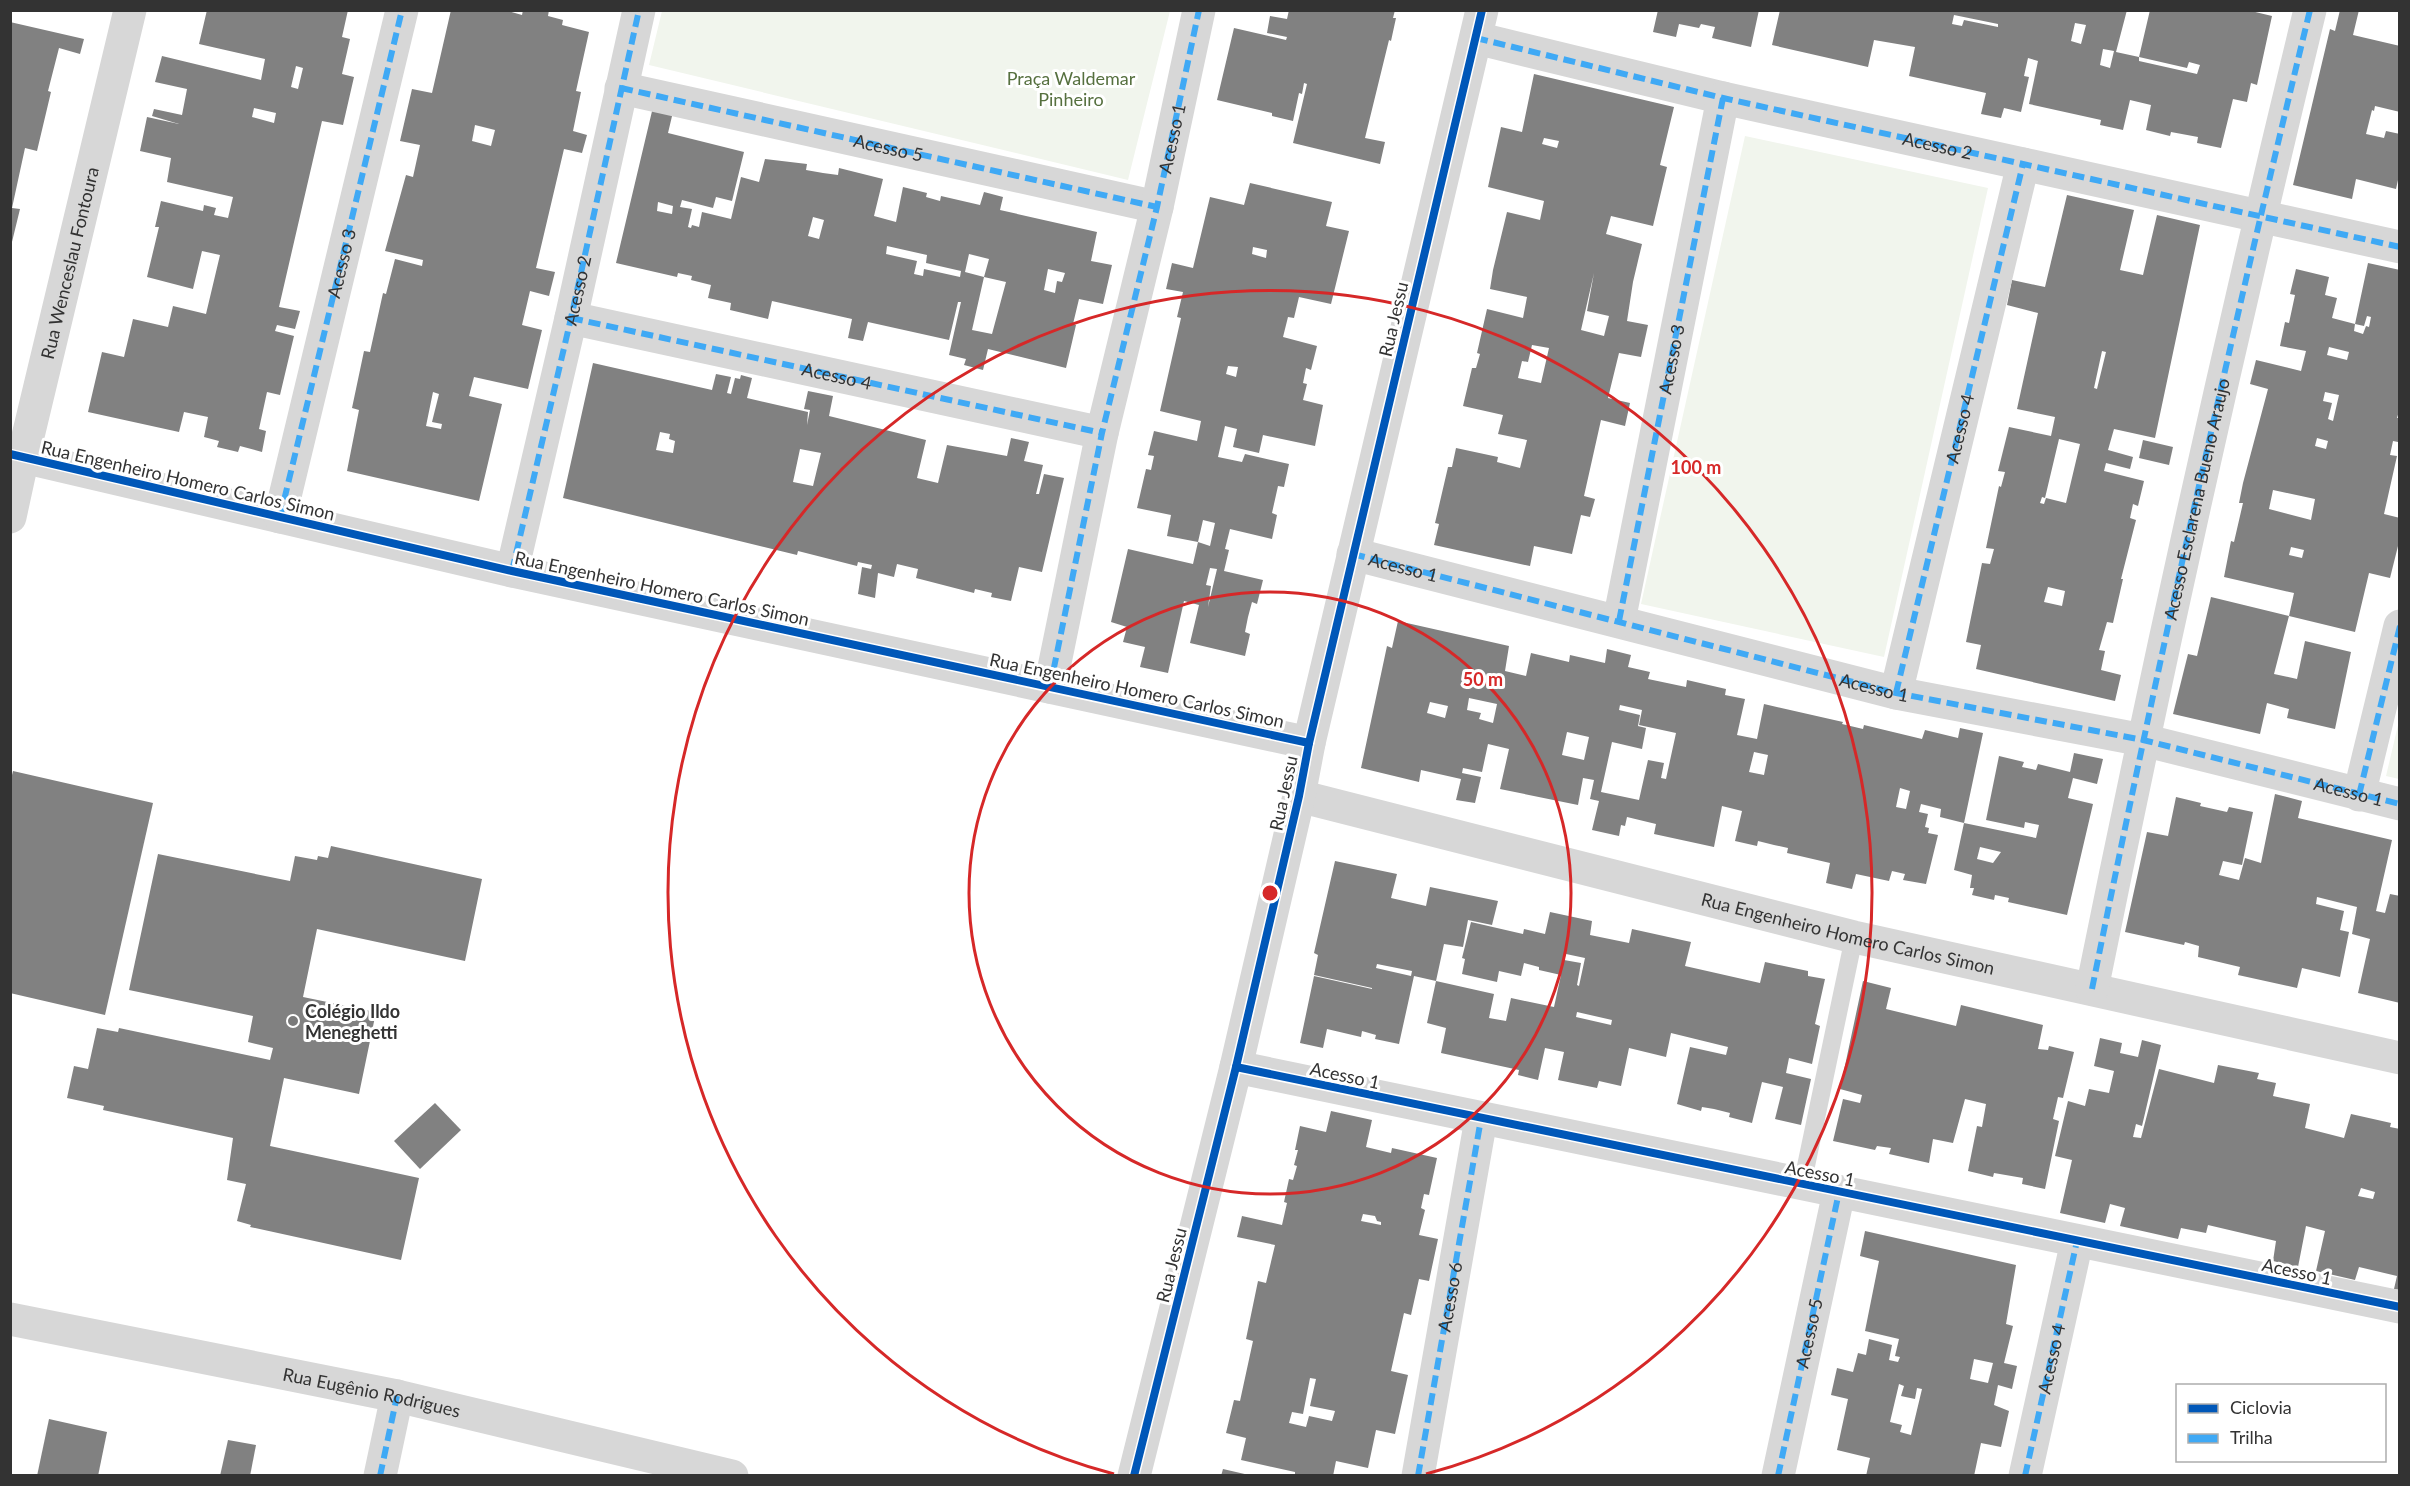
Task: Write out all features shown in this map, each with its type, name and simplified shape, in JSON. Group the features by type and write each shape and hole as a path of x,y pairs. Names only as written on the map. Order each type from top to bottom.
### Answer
{"street":[{"name":"Rua Wenceslau Fontoura","path":"10,517 17,455 130,10"},
{"name":"Acesso 3","path":"280,517 402,10"},
{"name":"Acesso 2","path":"513,571 639,10"},
{"name":"Acesso 1","path":"1050,687 1102,433 1157,207 1200,10"},
{"name":"Acesso Esclarena Bueno Araujo","path":"2092,989 2142,740 2260,217 2310,10"},
{"name":"Acesso 2","path":"1479,24 1723,98 2400,247"},
{"name":"Rua Jessu","path":"1134,1476 1236,1067 1299,796 1309,742 1479,24"},
{"name":"Acesso 5","path":"621,88 1157,207"},
{"name":"Acesso 3","path":"1619,621 1723,98"},
{"name":"Acesso 4","path":"1896,693 2023,164"},
{"name":"Acesso 4","path":"571,318 1102,433"},
{"name":"Rua Engenheiro Homero Carlos Simon","path":"17,455 513,571 1309,742"},
{"name":"Acesso 1","path":"1353,554 1896,693 2142,740 2400,804"},
{"path":"2359,795 2400,626"},
{"name":"Rua Engenheiro Homero Carlos Simon","path":"1299,796 1854,937 2400,1058"},
{"name":"Acesso 1","path":"1236,1067 2400,1307"},
{"name":"Acesso 6","path":"1418,1476 1481,1119"},
{"name":"Acesso 5","path":"1778,1476 1839,1192"},
{"name":"Acesso 4","path":"2025,1476 2077,1241"},
{"name":"Rua Eugênio Rodrigues","path":"10,1319 397,1396 732,1476"},
{"path":"380,1476 397,1396"}],"lane":[{"path":"1802,1185 1854,937"}],"green space":[{"name":"Praça Waldemar Pinheiro","path":"662,10 1170,11 1128,180 649,65"},
{"path":"1745,136 1988,188 1884,657 1641,604"},
{"path":"2399,721 2400,779 2386,776"}],"building":[{"path":"207,10 348,10 342,37 350,39 342,74 354,77 343,125 322,121 279,307 300,311 295,329 277,325 275,331 294,336 280,395 267,392 259,429 266,431 262,452 240,446 238,452 217,447 219,441 204,437 208,417 184,412 179,432 88,412 102,352 124,357 133,319 168,327 173,306 206,314 220,255 202,251 193,289 147,277 159,227 155,227 161,201 203,211 204,205 216,208 214,215 228,218 233,197 167,182 171,158 140,151 147,117 179,124 152,116 154,109 182,115 187,89 155,82 162,56 261,80 265,59 199,44","holes":["296,66 303,68 298,89 291,87","254,108 276,113 274,123 252,117"]},
{"path":"451,10 504,10 522,15 523,10 549,10 548,16 563,20 562,25 589,32 576,91 581,92 573,131 587,135 582,153 564,149 536,268 555,272 549,296 530,291 522,325 542,330 528,389 474,377 469,396 502,404 479,501 347,471 359,410 352,408 364,351 370,352 383,293 386,294 395,259 422,266 423,260 385,251 406,175 413,177 420,145 400,141 412,89 432,93","holes":["475,125 495,130 491,146 472,141","433,392 439,394 432,422 442,424 441,429 426,426"]},
{"path":"1289,10 1395,10 1393,18 1396,18 1391,41 1389,40 1365,138 1385,142 1380,164 1293,143 1307,84 1304,83 1302,94 1299,93 1293,121 1272,116 1272,113 1217,100 1234,28 1286,40 1287,37 1267,33 1270,16 1287,19"},
{"path":"1658,10 1759,10 1751,47 1712,38 1715,27 1701,24 1699,28 1679,24 1676,37 1653,32"},
{"path":"1780,10 2127,10 2116,52 2139,57 2150,10 2247,10 2272,16 2257,85 2251,83 2247,102 2233,99 2221,148 2197,143 2198,137 2171,132 2170,136 2146,130 2151,105 2130,100 2123,130 2100,125 2101,120 2029,104 2038,61 2028,58 2024,76 2029,77 2021,112 2004,108 2001,118 1981,114 1986,93 1909,76 1915,47 1874,40 1868,67 1772,45","holes":["1954,15 1998,24 1998,27 1964,20 1962,26 1952,24","2075,23 2086,25 2081,44 2071,41","2103,49 2114,51 2110,68 2100,65","2139,57 2187,68 2189,62 2200,65 2197,74 2139,61"]},
{"path":"2340,10 2359,10 2353,35 2400,46 2400,112 2375,106 2366,134 2384,138 2386,131 2400,134 2400,171 2396,189 2356,179 2352,199 2293,185 2330,29 2335,31"},
{"path":"10,22 84,39 80,54 59,48 37,151 25,148 12,208 20,209 11,246"},
{"path":"1534,74 1674,107 1660,165 1667,167 1653,226 1611,216 1606,234 1642,244 1627,321 1648,325 1641,357 1619,353 1608,398 1630,403 1625,426 1601,420 1584,496 1595,499 1590,517 1581,515 1572,554 1534,546 1530,566 1434,545 1439,524 1435,523 1448,467 1452,467 1456,448 1498,457 1497,462 1520,468 1527,440 1498,434 1503,415 1463,406 1472,368 1476,368 1480,354 1477,353 1487,309 1523,318 1527,297 1490,289 1493,270 1507,212 1540,220 1544,201 1488,187 1501,127 1522,132","holes":["1544,138 1559,141 1557,148 1542,144","1594,273 1587,311 1609,316 1604,336 1581,330","1532,345 1549,348 1541,383 1518,378 1522,361 1528,362"]},
{"path":"653,107 673,112 668,133 744,152 732,201 716,197 713,208 682,200 680,207 692,209 688,227 691,228 692,225 699,227 702,212 731,219 741,177 759,182 765,159 807,164 806,170 823,173 838,175 839,168 883,179 874,216 896,222 903,187 927,193 926,197 940,201 941,196 980,205 984,192 1003,197 1000,210 1097,232 1091,261 1112,265 1103,304 1079,299 1073,324 1076,325 1066,368 988,349 983,370 964,365 966,359 949,355 961,302 958,302 949,340 868,322 863,341 848,338 852,319 772,301 768,319 730,310 731,303 708,298 711,285 691,280 692,276 678,273 677,277 616,263","holes":["658,202 673,206 672,214 657,211","813,217 824,220 819,239 808,236","887,246 927,255 926,263 961,271 960,277 924,269 923,276 914,274 917,261 886,254","969,254 989,259 984,277 965,272","1048,269 1065,273 1062,282 1057,281 1055,293 1044,290","984,277 1006,282 992,334 972,330"]},
{"path":"1250,183 1332,202 1326,226 1349,231 1331,304 1299,297 1294,318 1288,317 1283,337 1317,346 1311,370 1306,368 1303,383 1307,384 1303,400 1323,405 1315,446 1263,435 1259,453 1233,447 1237,429 1225,426 1218,457 1242,462 1245,454 1289,464 1284,487 1278,486 1272,513 1277,515 1272,539 1230,529 1225,549 1229,550 1224,571 1263,580 1257,604 1252,602 1248,617 1245,632 1250,634 1245,656 1190,643 1199,605 1184,601 1168,673 1140,667 1145,647 1123,642 1127,627 1111,622 1128,549 1193,564 1198,542 1167,536 1171,515 1137,508 1146,469 1151,470 1154,456 1148,455 1154,431 1197,441 1201,421 1160,411 1181,318 1177,317 1183,292 1166,289 1172,263 1193,268 1210,197 1244,205","holes":["1253,247 1267,250 1266,258 1252,254","1228,366 1238,367 1236,377 1226,374","1203,520 1215,523 1210,546 1198,542","1210,568 1217,569 1208,607 1211,586 1206,585"]},
{"path":"2067,195 2134,210 2120,270 2143,275 2157,215 2200,225 2155,438 2114,429 2108,450 2133,457 2130,469 2106,463 2104,471 2144,481 2138,506 2133,504 2130,518 2136,520 2113,623 2107,622 2099,650 2105,651 2101,670 2121,675 2115,701 1976,669 1981,645 1966,642 1982,563 1990,564 1994,549 1986,548 1999,486 2001,487 2005,472 1998,471 2009,427 2051,436 2055,417 2017,409 2038,313 2007,305 2012,280 2045,287","holes":["2102,351 2106,352 2097,389 2094,388","2059,439 2080,444 2066,503 2046,498 2044,504 2040,503 2042,497 2045,498","2048,587 2065,591 2062,606 2044,602"]},
{"path":"2368,263 2400,270 2400,408 2397,418 2400,418 2400,436 2398,442 2393,441 2390,455 2397,456 2384,514 2400,518 2400,538 2390,578 2369,573 2355,632 2289,616 2294,593 2224,577 2231,541 2234,542 2243,503 2239,503 2243,483 2268,389 2250,384 2256,360 2301,371 2306,351 2280,346 2285,322 2289,323 2295,295 2290,294 2296,269 2329,277 2325,295 2337,298 2332,318 2355,324","holes":["2367,316 2371,317 2369,327 2366,326 2363,334 2354,331 2355,324 2364,326","2329,347 2349,352 2347,360 2327,355","2325,392 2339,395 2333,421 2328,419 2332,403 2323,401","2317,438 2328,441 2326,449 2315,446","2273,490 2315,499 2311,520 2269,509","2291,547 2304,550 2302,558 2289,555"]},
{"path":"593,363 712,390 716,374 731,377 727,393 731,394 735,378 740,379 741,375 752,378 747,398 808,412 807,425 810,410 804,409 808,391 833,396 829,416 926,440 917,478 938,483 947,445 1007,456 1011,438 1029,442 1024,461 1043,465 1036,494 1039,494 1044,474 1064,478 1042,572 1019,567 1011,601 991,597 992,593 975,589 974,593 916,578 918,569 897,564 894,577 878,573 875,598 858,594 862,567 871,569 872,565 858,562 857,566 798,551 797,555 563,498","holes":["660,432 670,434 669,439 675,441 673,453 656,450","800,449 821,453 813,486 793,482"]},
{"path":"2143,440 2173,447 2169,465 2139,458"},
{"path":"2211,597 2289,616 2274,674 2297,679 2305,641 2351,652 2335,729 2287,718 2289,709 2267,703 2260,734 2173,714 2188,654 2197,656"},
{"path":"1398,621 1509,646 1505,671 1526,676 1531,653 1569,662 1570,655 1605,663 1607,649 1631,655 1628,667 1650,672 1648,679 1686,687 1687,680 1726,689 1725,695 1745,699 1737,735 1757,739 1764,704 1843,722 1842,724 1863,729 1864,725 1922,739 1925,730 1958,738 1960,728 1983,733 1964,823 1940,817 1941,809 1921,804 1919,812 1928,814 1925,827 1929,828 1928,833 1938,835 1926,884 1903,880 1905,874 1892,871 1889,881 1856,874 1852,889 1826,883 1830,863 1787,853 1788,848 1758,841 1757,846 1735,841 1742,811 1722,806 1714,847 1654,834 1656,824 1627,817 1625,826 1621,825 1619,836 1592,830 1599,801 1590,799 1594,780 1583,778 1578,805 1500,789 1509,749 1488,744 1482,772 1463,768 1462,773 1481,777 1475,803 1456,800 1461,779 1421,770 1419,782 1361,768 1387,646 1392,648","holes":["1469,698 1497,704 1493,723 1479,719 1481,713 1467,710","1430,702 1448,706 1445,718 1427,713","1620,705 1642,710 1639,725 1676,733 1666,779 1661,778 1664,763 1648,760 1639,800 1601,792 1612,742 1642,749 1646,728 1638,726 1640,715 1619,710","1567,732 1589,737 1584,760 1562,755","1754,752 1768,755 1764,775 1749,772","1900,788 1910,791 1906,809 1896,807"]},
{"path":"2074,753 2103,759 2097,784 2073,778 2068,798 2093,804 2067,915 2008,902 2009,898 1995,895 1994,900 1972,895 1974,888 1970,888 1972,875 1954,870 1964,823 2036,838 2039,825 2025,822 2024,828 1986,820 1999,756 2024,762 2022,767 2036,770 2038,764 2070,772","holes":["1980,847 2001,852 1993,863 1977,859"]},
{"path":"13,771 153,803 105,1015 10,993 10,783"},
{"path":"2275,794 2302,801 2298,818 2392,840 2376,911 2385,913 2390,894 2400,896 2400,1003 2358,993 2370,939 2352,934 2357,907 2317,897 2316,904 2344,911 2340,930 2349,932 2340,977 2302,968 2297,988 2238,975 2240,967 2198,957 2199,946 2185,942 2184,945 2125,932 2147,832 2168,836 2176,797 2201,803 2200,806 2227,812 2229,807 2253,812 2242,865 2223,861 2219,875 2239,880 2245,858 2261,863"},
{"path":"331,846 482,879 465,961 317,929 303,997 376,1012 359,1094 284,1078 270,1146 419,1178 401,1260 250,1227 251,1225 237,1221 246,1184 227,1180 233,1138 103,1110 104,1106 67,1098 74,1066 88,1069 97,1028 118,1032 119,1028 270,1060 273,1048 248,1042 253,1016 129,990 158,854 290,881 295,856 317,860 318,856 328,858"},
{"path":"1335,861 1397,874 1391,898 1426,906 1430,887 1498,901 1492,925 1468,920 1463,947 1444,944 1436,981 1414,976 1399,1044 1375,1039 1376,1035 1362,1031 1361,1037 1327,1029 1323,1048 1300,1043 1314,976 1372,989 1314,975 1318,955 1314,953","holes":["1377,964 1412,971 1411,976 1376,968"]},
{"path":"1550,912 1592,921 1590,935 1629,943 1632,929 1691,942 1685,966 1760,983 1765,962 1808,971 1808,976 1825,979 1815,1024 1820,1026 1812,1064 1789,1058 1786,1073 1811,1079 1801,1125 1775,1119 1783,1087 1762,1082 1752,1123 1729,1117 1730,1113 1702,1107 1701,1111 1677,1104 1690,1047 1726,1055 1728,1047 1671,1033 1666,1057 1629,1048 1621,1086 1599,1081 1597,1088 1558,1080 1564,1052 1545,1048 1538,1080 1518,1075 1519,1070 1441,1053 1446,1028 1427,1023 1436,981 1494,994 1489,1018 1506,1021 1511,998 1554,1007 1561,975 1539,970 1539,967 1524,963 1521,976 1499,971 1497,982 1462,974 1465,959 1462,958 1471,922 1523,934 1524,929 1545,934","holes":["1566,954 1585,958 1579,986 1577,985 1581,963 1564,960","1577,1012 1612,1020 1611,1025 1576,1017"]},
{"path":"1863,981 1891,988 1886,1009 1956,1026 1961,1005 2043,1025 2038,1049 2048,1050 2049,1046 2074,1052 2063,1098 2058,1097 2053,1119 2059,1121 2045,1189 2022,1184 2023,1178 1994,1173 1993,1177 1968,1171 1977,1126 1982,1127 1986,1104 1965,1099 1953,1143 1933,1139 1929,1163 1889,1154 1891,1148 1877,1146 1875,1150 1833,1141 1843,1099 1860,1103 1862,1095 1840,1089"},
{"path":"2100,1038 2122,1043 2120,1053 2138,1057 2142,1040 2161,1045 2142,1126 2136,1124 2133,1137 2141,1138 2159,1069 2214,1083 2218,1065 2259,1073 2257,1079 2276,1083 2273,1096 2310,1104 2305,1128 2344,1138 2351,1114 2391,1123 2390,1127 2400,1129 2400,1255 2398,1264 2400,1264 2400,1290 2394,1289 2397,1276 2359,1267 2355,1280 2316,1271 2325,1231 2306,1226 2298,1267 2273,1261 2276,1241 2208,1225 2206,1233 2181,1228 2178,1239 2120,1226 2125,1208 2110,1204 2105,1223 2060,1213 2072,1160 2055,1156 2068,1101 2085,1106 2089,1089 2109,1093 2114,1071 2094,1066","holes":["2361,1188 2375,1192 2373,1199 2358,1196"]},
{"path":"435,1103 461,1130 420,1169 394,1141"},
{"path":"1331,1111 1372,1120 1366,1147 1391,1153 1392,1148 1437,1158 1429,1195 1424,1194 1421,1208 1425,1210 1419,1235 1438,1239 1429,1281 1419,1279 1411,1315 1404,1313 1391,1371 1408,1375 1395,1434 1376,1430 1368,1468 1336,1461 1333,1476 1295,1476 1295,1472 1241,1460 1246,1438 1226,1433 1234,1400 1240,1401 1253,1341 1246,1339 1258,1281 1266,1283 1275,1245 1237,1237 1242,1216 1282,1225 1289,1179 1293,1180 1297,1166 1294,1165 1298,1150 1295,1150 1300,1126 1326,1132","holes":["1363,1214 1375,1216 1381,1225 1361,1221","1310,1378 1316,1379 1310,1406 1335,1411 1332,1421 1309,1416 1306,1427 1289,1423 1292,1412 1303,1414"]},
{"path":"1865,1231 2016,1265 2006,1324 2013,1326 2004,1363 2017,1366 2012,1389 1998,1385 1994,1405 2009,1411 2001,1447 1981,1443 1974,1476 1866,1476 1870,1458 1837,1450 1848,1399 1831,1395 1837,1368 1853,1372 1858,1353 1866,1355 1869,1339 1892,1345 1889,1360 1898,1362 1900,1357 1895,1356 1899,1339 1865,1331 1879,1261 1860,1256","holes":["1974,1359 1993,1363 1988,1383 1970,1379","1899,1384 1904,1386 1901,1396 1915,1399 1917,1388 1922,1389 1911,1435 1900,1432 1902,1425 1890,1422"]},
{"path":"49,1419 107,1432 98,1476 37,1476"},
{"path":"228,1440 256,1445 250,1476 220,1476"},
{"path":"1223,1469 1249,1475 1249,1476 1221,1476"}],"marked path":[{"path":"280,517 402,10"},
{"path":"512,571 639,10"},
{"path":"1050,687 1102,433 1157,207 1199,10"},
{"path":"2092,989 2196,499 2310,10"},
{"path":"1476,38 1723,98 2400,247"},
{"path":"621,88 1157,207"},
{"path":"1619,621 1723,98"},
{"path":"1896,693 2023,164"},
{"path":"571,318 1102,433"},
{"path":"1353,554 1896,693 2143,740 2400,804"},
{"path":"2359,795 2400,626"},
{"path":"1418,1476 1481,1119"},
{"path":"1778,1476 1839,1192"},
{"path":"2025,1476 2077,1241"},
{"path":"380,1476 397,1396"}],"cycle path":[{"path":"1134,1476 1236,1067 1299,796 1309,743 1482,10"},
{"path":"10,454 512,571 1309,743"},
{"path":"1236,1067 2400,1307"}],"place":[{"name":"Colégio Ildo Meneghetti","path":"293,1021"}]}
